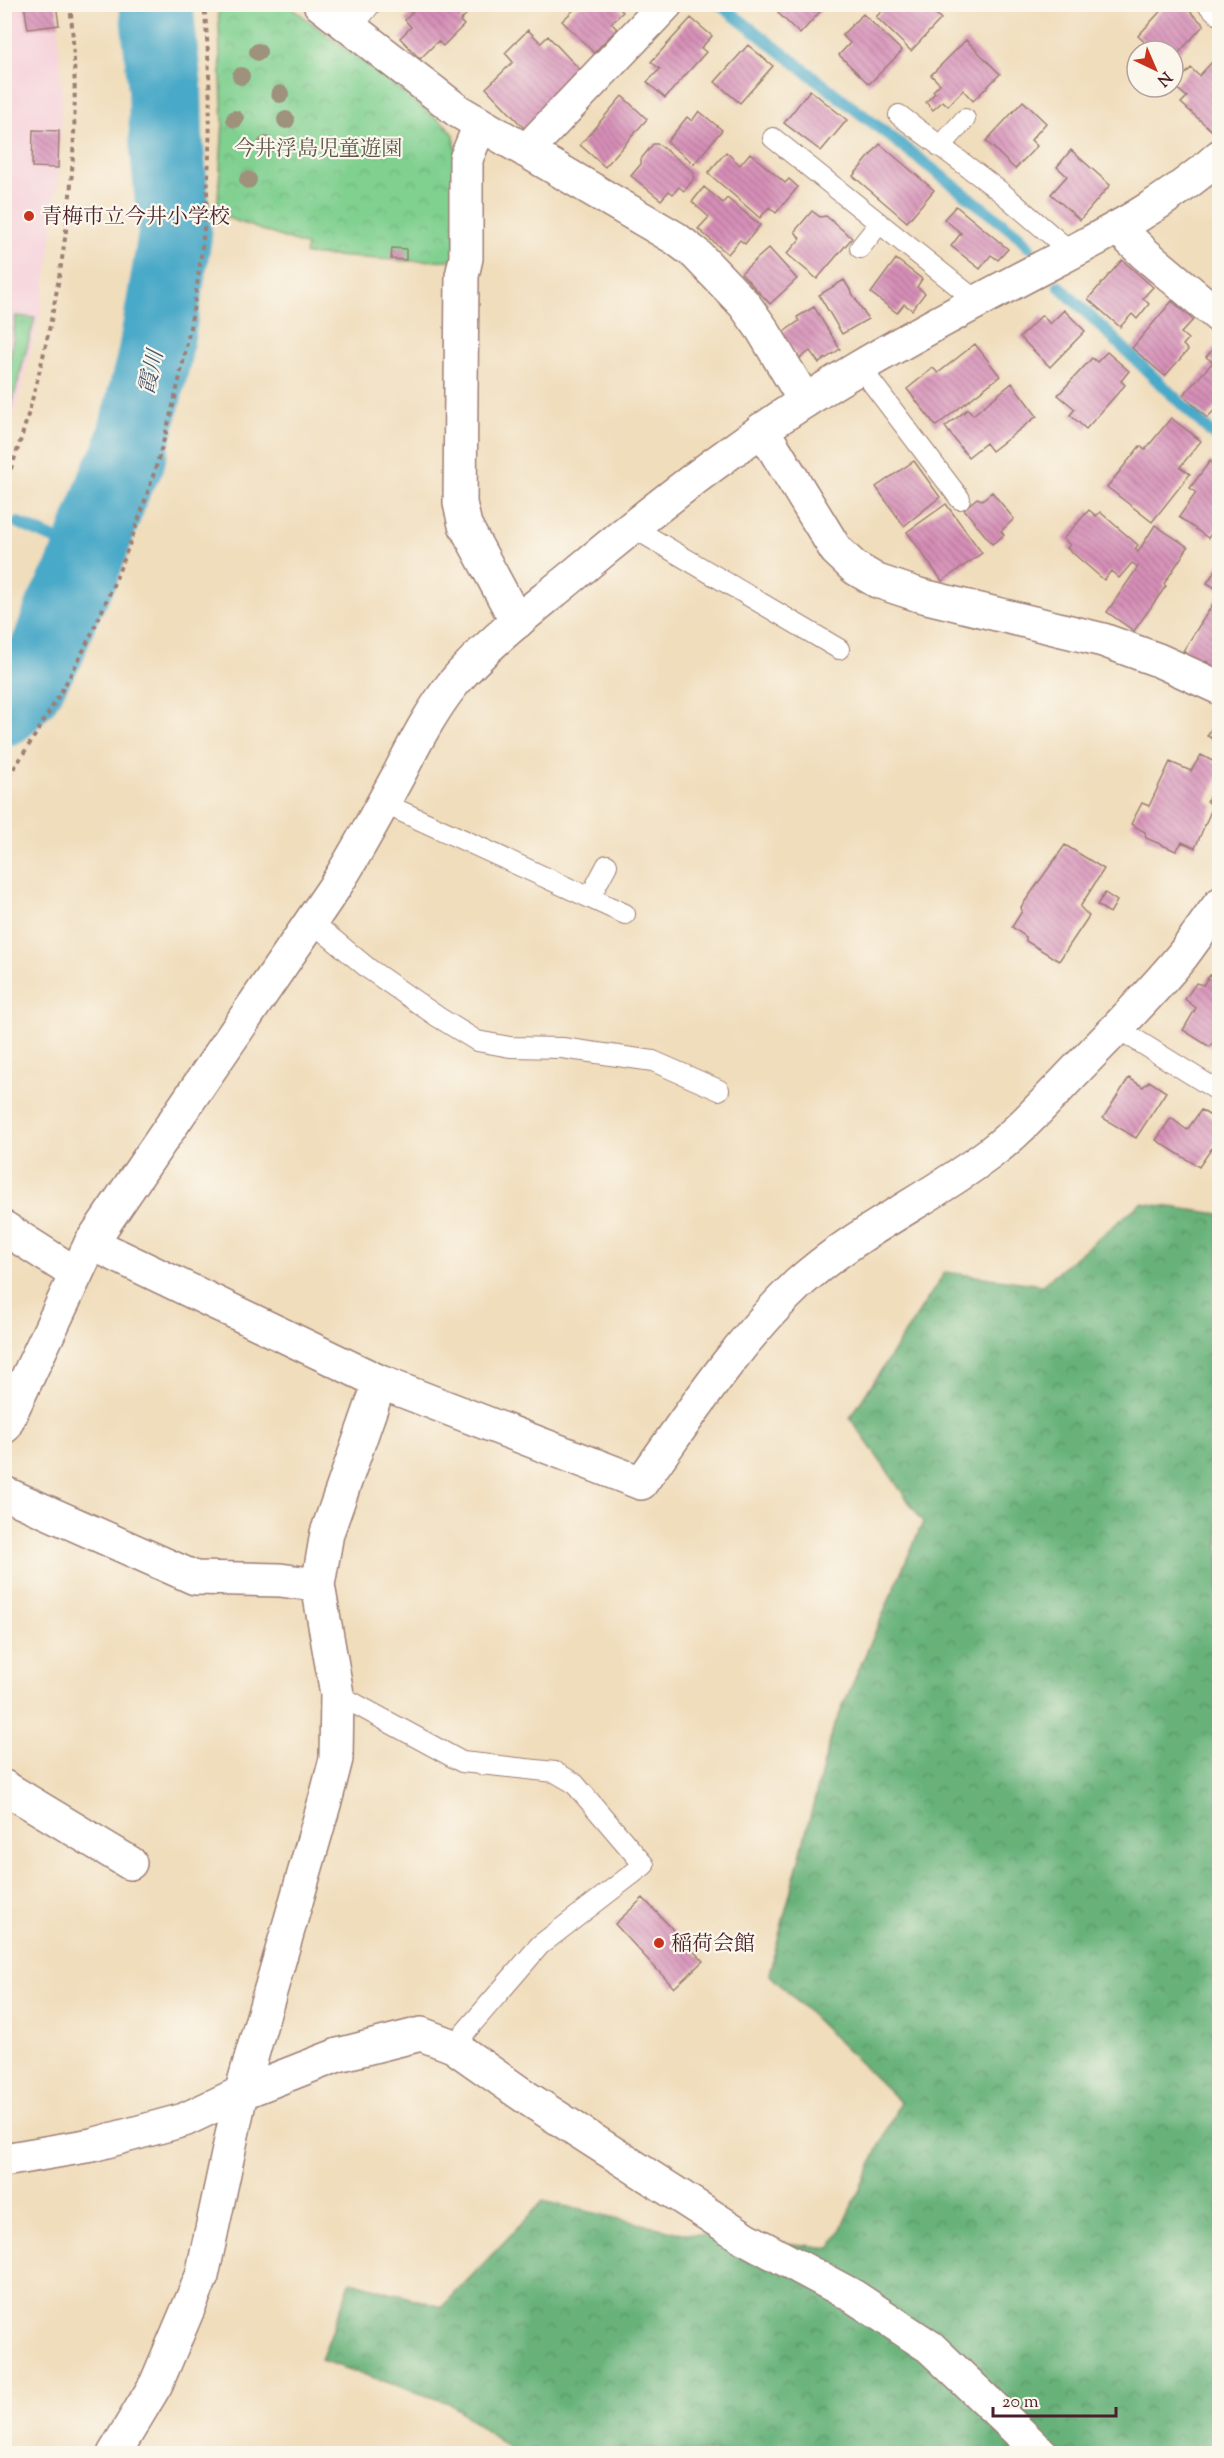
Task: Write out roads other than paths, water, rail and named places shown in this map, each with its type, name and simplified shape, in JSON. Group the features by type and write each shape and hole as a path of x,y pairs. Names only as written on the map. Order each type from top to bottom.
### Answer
{"street":[{"path":"320,4 361,17 458,111 675,238 696,254 748,310 805,401"},
{"path":"526,151 666,4"},
{"path":"480,125 466,159 466,258 462,276 460,503 465,525 518,622"},
{"path":"4,1427 91,1243 312,922 354,856 424,726 465,671 518,622 632,527 692,479 762,429 860,367 1118,228 1161,201 1220,156"},
{"path":"1118,228 1145,254 1220,317"},
{"path":"762,429 836,550 855,567 877,581 919,595 1102,640 1158,660 1220,688"},
{"path":"91,1243 380,1382 641,1483 766,1315 801,1282 843,1249 952,1181 991,1152 1029,1119 1117,1028 1182,955 1220,904"},
{"path":"4,1228 76,1275"},
{"path":"114,2454 156,2384 202,2276 241,2093 336,1759 337,1694 318,1585 327,1533 380,1382"},
{"path":"4,1493 195,1578 280,1580 318,1585"},
{"path":"4,1787 130,1863"},
{"path":"4,2160 92,2145 184,2120 241,2093 338,2055 421,2034 453,2046 527,2098 744,2238 853,2296 930,2347 1042,2454"}],"lane":[{"path":"1206,4 1220,16"},
{"path":"899,115 1001,192 1071,252"},
{"path":"940,147 965,119"},
{"path":"773,138 978,302"},
{"path":"860,248 879,224"},
{"path":"860,367 960,499"},
{"path":"632,527 839,649"},
{"path":"383,803 625,914"},
{"path":"590,897 607,865"},
{"path":"312,922 369,969 477,1041 510,1047 562,1048 653,1061 719,1090"},
{"path":"1117,1028 1220,1092"},
{"path":"337,1694 462,1762 555,1772 574,1784 644,1865 540,1945 453,2046"}],"water":[{"path":"131,5 181,5 185,142 182,199 175,235 157,198 158,178 147,159 147,101"},
{"path":"128,460 123,489 114,516 68,625 22,712 14,712 5,717 5,699 13,691 20,677 24,647 36,624 80,556 85,524 102,496 110,464 120,467"}],"waterway":[{"name":"霞川","path":"4,709 24,689 48,649 62,610 81,574 117,478 128,460 154,358 175,235 166,137 165,88 156,4"},
{"path":"719,4 1019,236 1029,247"},
{"path":"1059,286 1220,441"},
{"path":"18,523 89,554"}],"place":[{"name":"青梅市立今井小学校","path":"29,216"},
{"name":"稲荷会館","path":"659,1943"}],"park label":[{"name":"今井浮島児童遊園","path":"318,148"}]}
